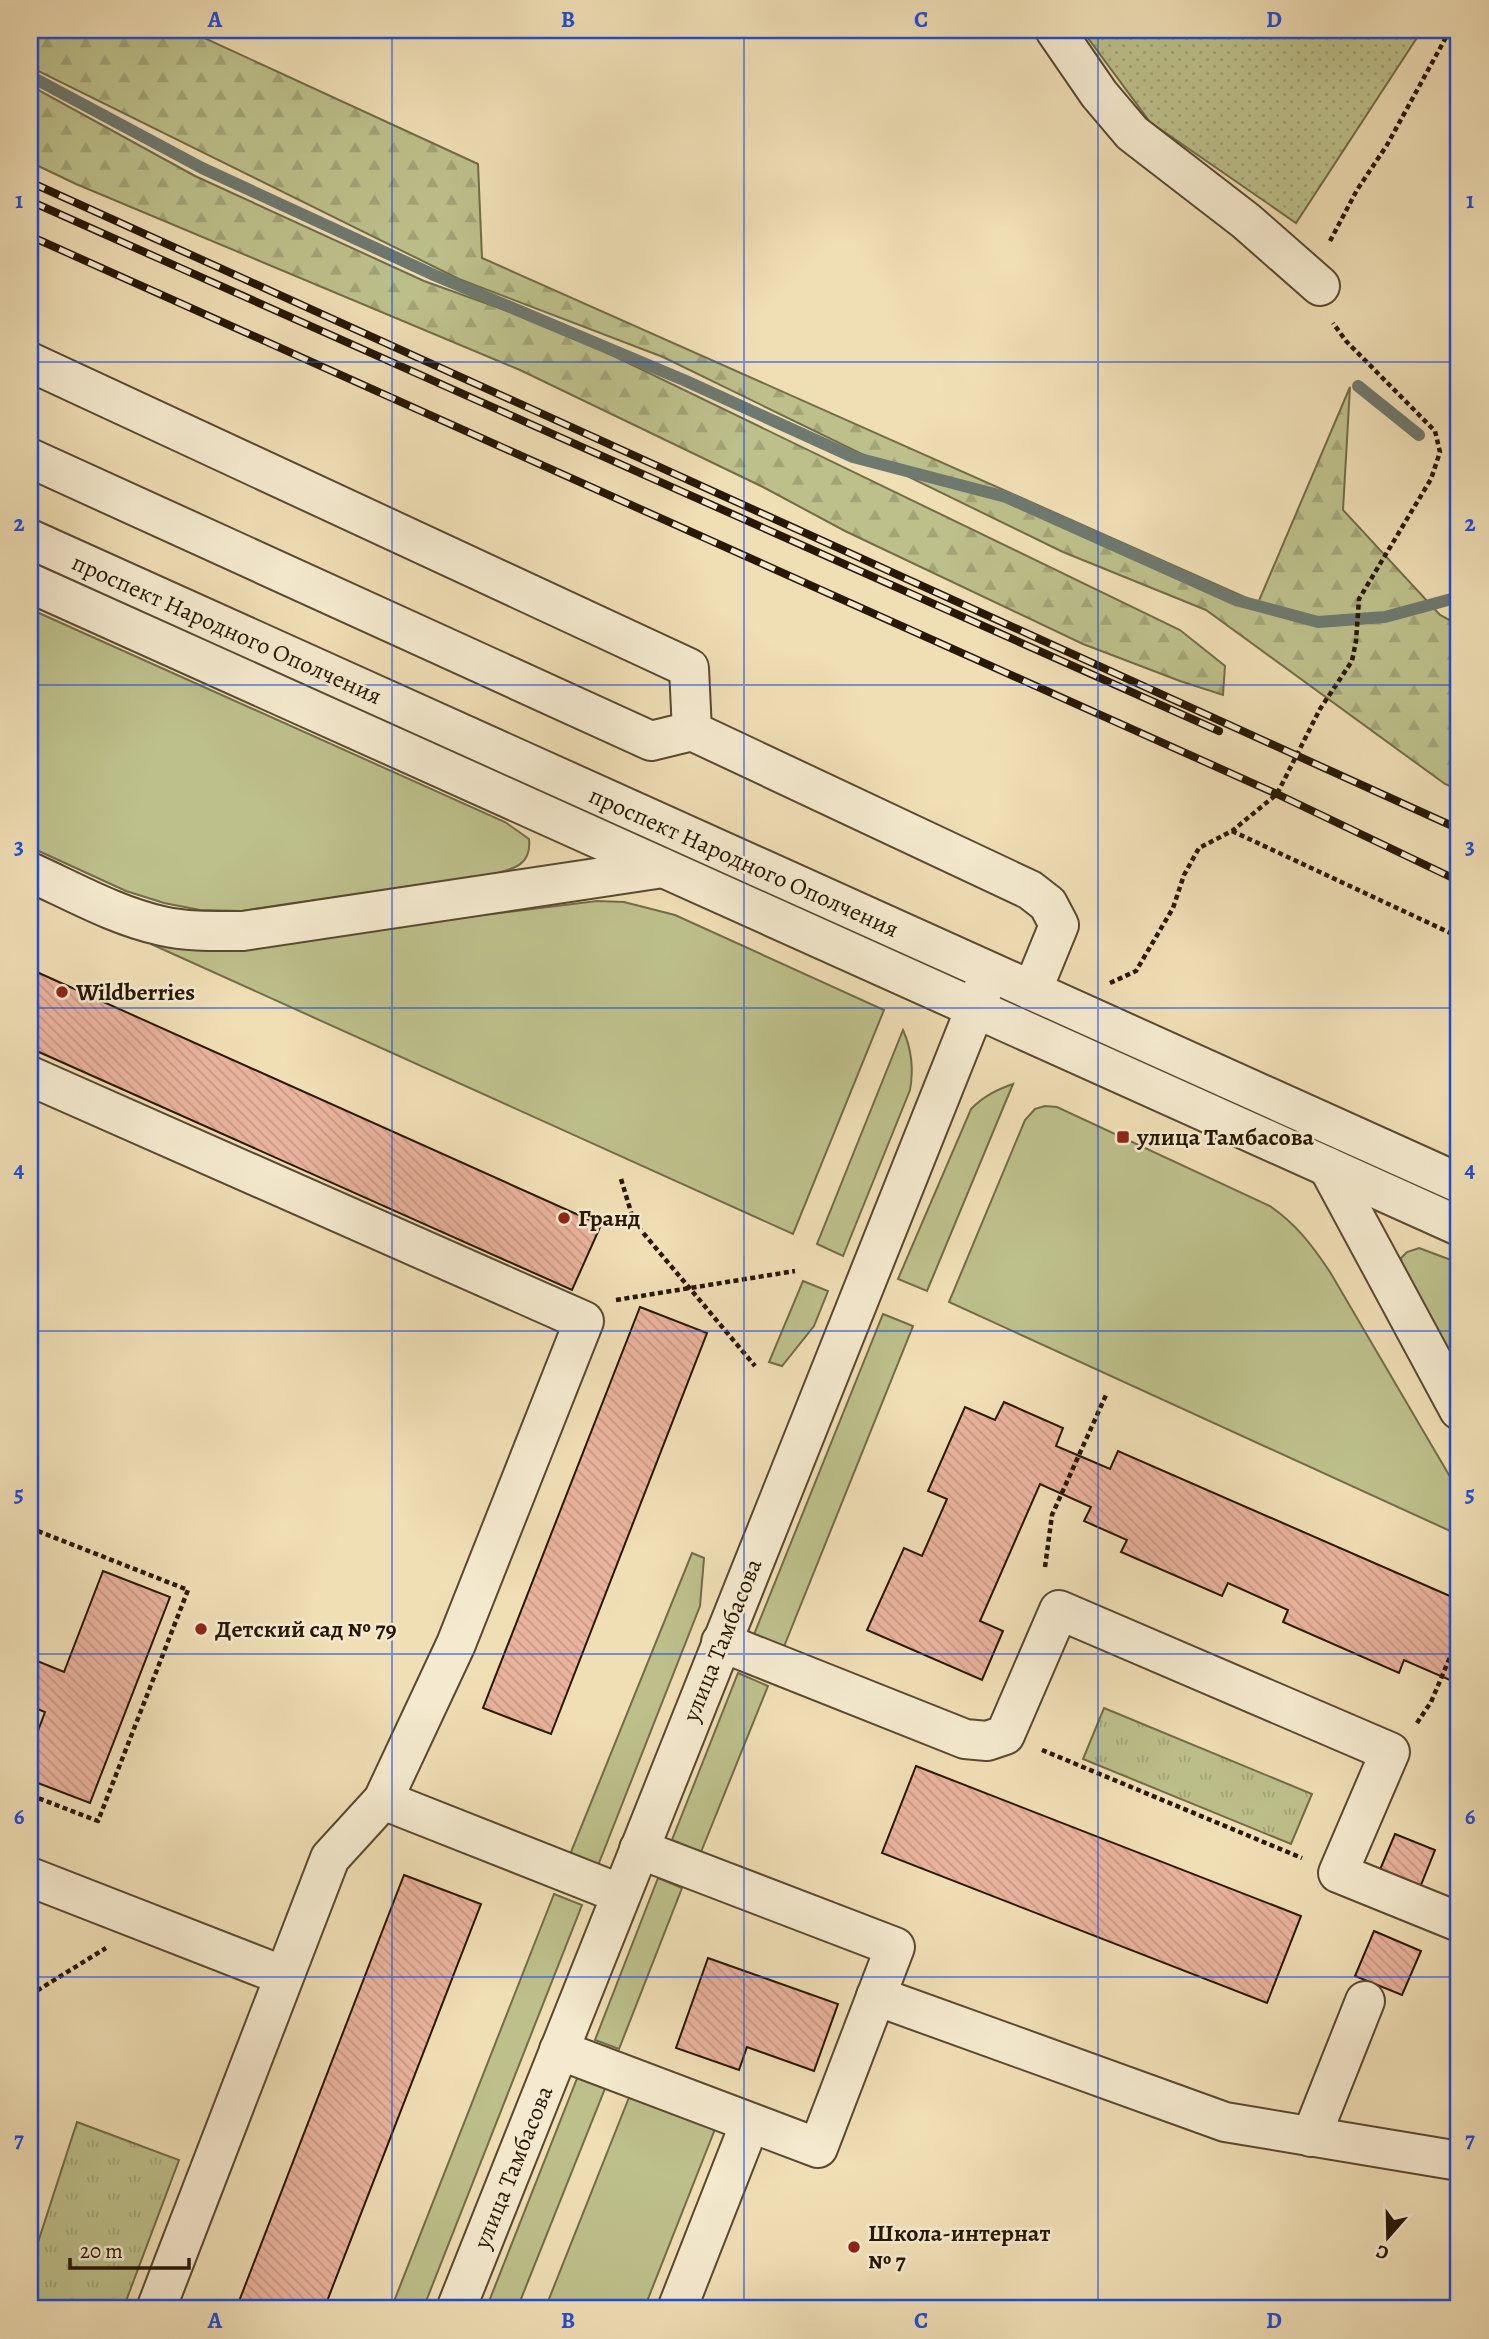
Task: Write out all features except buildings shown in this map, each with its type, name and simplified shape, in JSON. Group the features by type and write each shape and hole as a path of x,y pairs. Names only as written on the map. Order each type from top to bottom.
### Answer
{"street":[{"path":"1055,30 1099,94 1132,133 1246,221 1320,286"},
{"path":"30,362 689,668 692,730"},
{"path":"30,458 652,741 692,730 1030,890 1048,904 1059,925 1032,991"},
{"name":"проспект Народного Ополчения","path":"30,539 1459,1184"},
{"name":"проспект Народного Ополчения","path":"30,583 1459,1226"},
{"path":"30,872 126,915 162,926 197,931 243,931 663,868"},
{"name":"улица Тамбасова","path":"456,2309 989,972"},
{"path":"30,1076 583,1321 456,1644 383,1800 330,1858 156,2309"},
{"path":"1328,1167 1459,1410"},
{"path":"721,1642 965,1739 987,1741 1005,1735 1059,1610 1390,1752 1338,1873 1459,1922"},
{"path":"383,1800 621,1894"},
{"path":"559,2050 818,2148 895,1947 639,1849"},
{"path":"30,1877 284,1976"},
{"path":"876,1996 1225,2122 1459,2161"},
{"path":"1311,2137 1365,2001"},
{"path":"677,2309 750,2123"}],"path":[{"path":"1099,987 1136,971 1173,908 1184,875 1199,848 1232,831 1276,794 1320,709 1352,662 1359,600 1431,479 1440,452 1435,431 1346,341 1328,315 1320,286 1321,263 1332,236 1357,190 1399,124 1450,30"},
{"path":"1232,831 1459,937"},
{"path":"621,1179 634,1222 755,1366"},
{"path":"583,1321 613,1300 794,1271"},
{"path":"1045,1567 1052,1515 1106,1395"},
{"path":"30,1528 188,1590 98,1821 30,1795"},
{"path":"1415,1725 1431,1702 1459,1636"},
{"path":"1079,1766 1307,1859"},
{"path":"30,1995 149,1922"}],"green space":[{"path":"30,30 187,30 478,164 482,258 1258,603 1350,387 1343,510 1440,615 1459,625 1459,790 1445,784 1206,610 1063,552 663,357 459,279 30,67"},
{"path":"1082,30 1422,30 1296,223 1150,122"},
{"path":"30,82 40,91 195,176 424,281 560,330 1180,630 1225,666 1223,695 1083,644 845,531 763,487 520,370 76,184 30,162"},
{"path":"30,609 505,822 529,839 524,861 506,871 491,875 242,911 200,910 164,903 126,891 30,847"},
{"path":"597,901 624,902 675,915 884,1010 793,1234 151,944 221,947"},
{"path":"903,1030 911,1059 910,1090 843,1256 817,1244"},
{"path":"1013,1084 927,1291 898,1279 971,1109 991,1094"},
{"path":"1057,1107 1270,1206 1296,1228 1330,1272 1459,1492 1459,1535 949,1302 1025,1120 1035,1109"},
{"path":"1419,1248 1459,1263 1459,1377 1404,1273 1401,1258 1407,1252"},
{"path":"803,1281 828,1291 814,1326 782,1366 769,1362"},
{"path":"883,1314 913,1326 783,1649 753,1637"},
{"path":"692,1553 704,1558 700,1606 597,1868 569,1857"},
{"path":"738,1673 768,1686 701,1852 672,1840"},
{"path":"1104,1708 1312,1794 1291,1844 1083,1759"},
{"path":"658,1878 682,1888 619,2049 595,2040"},
{"path":"554,1894 582,1905 423,2309 391,2309"},
{"path":"578,2076 606,2086 517,2309 486,2309"},
{"path":"630,2095 715,2129 644,2309 545,2309"},
{"path":"77,2122 179,2160 123,2309 30,2309 30,2267"}],"waterway":[{"path":"30,76 202,168 434,275 686,381 853,457 1006,497 1236,600 1318,622 1385,617 1459,597"},
{"path":"1358,386 1419,435"}],"railway":[{"path":"30,182 1459,829"},
{"path":"30,201 1219,731"},
{"path":"30,236 1277,794 1459,881"}],"place":[{"name":"Wildberries","path":"62,992"},
{"name":"улица Тамбасова","path":"1123,1137"},
{"name":"Гранд","path":"564,1218"},
{"name":"Детский сад № 79","path":"201,1629"},
{"name":"Школа-интернат № 7","path":"854,2247"}]}
